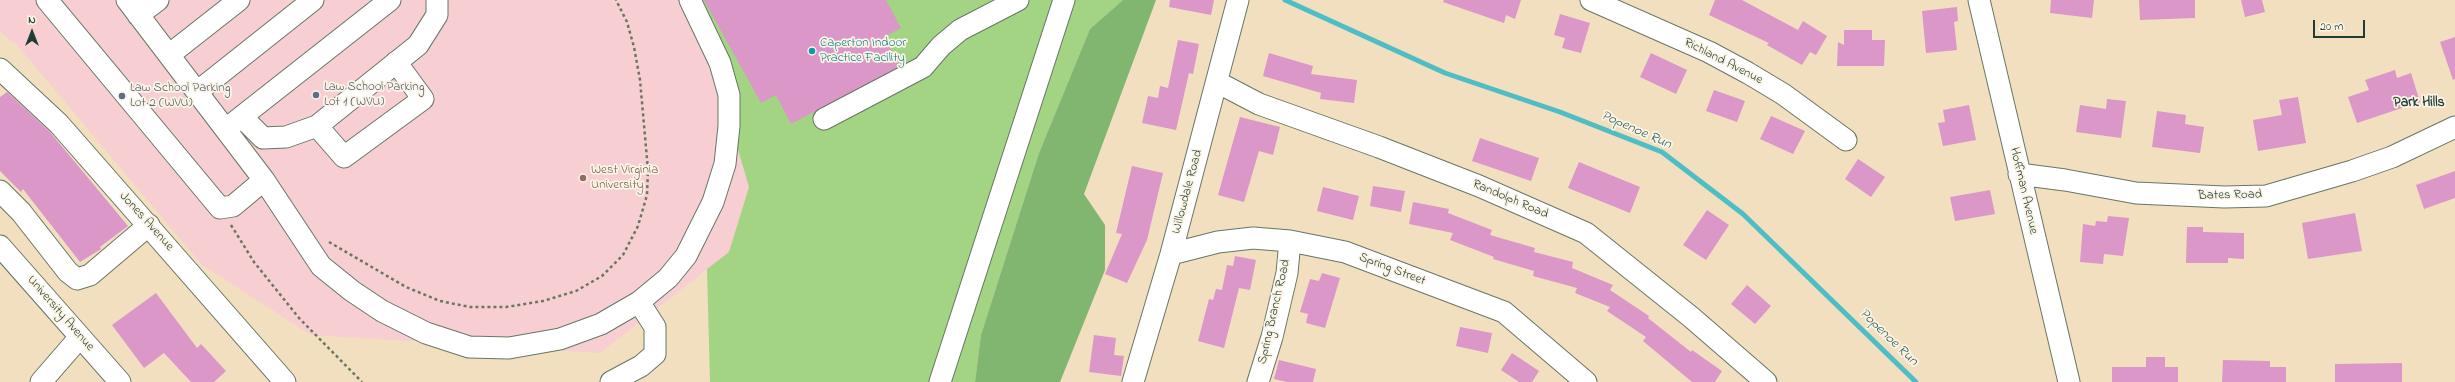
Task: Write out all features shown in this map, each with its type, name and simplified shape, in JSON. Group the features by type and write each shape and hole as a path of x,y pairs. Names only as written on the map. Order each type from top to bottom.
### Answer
{"street":[{"path":"47,0 220,208 233,206 264,180"},
{"path":"158,0 133,7 197,92 233,123 263,138 286,137 317,126 418,45 437,15 437,0"},
{"path":"169,55 239,0"},
{"path":"197,92 313,0"},
{"path":"233,123 390,0"},
{"path":"233,123 264,180 321,266 352,291 382,311 426,333 469,347 509,348 560,339 601,324 639,302 668,278 686,256 712,202 725,164 729,126 729,95 720,63 690,0"},
{"path":"824,119 923,67 941,46 960,30 1018,0"},
{"path":"940,382 1064,0"},
{"name":"Willowdale Road","path":"1133,382 1171,254 1238,0"},
{"name":"Richland Avenue","path":"1591,0 1709,52 1748,73 1784,94 1846,140"},
{"name":"Hoffman Avenue","path":"1980,0 2019,174 2069,382"},
{"path":"317,126 344,157 423,99 396,62"},
{"name":"Jones Avenue","path":"0,69 59,124 285,382"},
{"name":"Randolph Road","path":"1217,82 1259,104 1379,147 1479,186 1586,233 1680,307 1766,382"},
{"name":"Bates Road","path":"2019,174 2065,180 2136,193 2224,197 2266,196 2352,171 2398,154 2455,127"},
{"path":"0,191 21,212 68,272 77,279 90,275 149,225"},
{"name":"Spring Street","path":"1171,254 1218,242 1253,238 1290,241 1345,252 1504,312 1586,382"},
{"name":"Spring Branch Road","path":"1258,382 1272,338 1286,280 1290,241"},
{"name":"University Avenue","path":"0,246 120,382"},
{"path":"612,382 641,366 655,354 655,327 639,302"},
{"path":"41,382 80,337"}],"path":[{"path":"326,240 406,287 440,301 470,307 506,307 543,301 576,291 602,276 623,255 638,226 646,195 648,170 640,80 634,47 627,22 616,0"},
{"path":"220,208 254,262 299,318 362,382"}],"shaded area":[{"name":"West Virginia University","path":"0,0 1126,0 979,382 732,382 728,253 600,353 311,335 202,265 17,45 0,32"}],"green space":[{"path":"678,0 1123,0 1090,29 1039,153 981,335 975,382 710,382 707,269 729,252 749,187 705,36"},
{"path":"1123,0 1156,0 1084,194 1105,225 1105,270 1060,382 975,382 981,335 1039,153 1090,29"}],"building":[{"name":"Caperton Indoor Practice Facility","path":"704,0 886,0 901,28 884,37 900,66 791,124 776,95 761,103"},
{"path":"1170,0 1214,0 1211,15 1169,7"},
{"path":"1444,0 1521,0 1515,19 1506,15 1504,23 1443,2"},
{"path":"1715,0 1742,0 1798,30 1803,21 1827,36 1816,55 1810,52 1802,65 1767,45 1769,43 1709,15"},
{"path":"2051,0 2094,0 2092,18 2050,13"},
{"path":"2139,0 2195,0 2195,18 2140,20"},
{"path":"2241,0 2262,0 2265,12 2245,17"},
{"path":"1957,7 1958,21 1954,22 1957,50 1926,53 1922,11"},
{"path":"1560,14 1590,23 1581,53 1562,48 1565,38 1554,35"},
{"path":"1844,30 1872,30 1872,40 1885,40 1884,66 1837,66 1838,42 1844,45"},
{"path":"2455,37 2455,79 2453,80 2440,42"},
{"path":"1178,40 1199,44 1193,74 1189,73 1176,130 1142,123 1148,96 1158,98 1160,86 1168,88"},
{"path":"1269,53 1313,66 1311,74 1357,80 1354,103 1320,99 1321,93 1263,76"},
{"path":"1651,53 1687,70 1676,94 1640,77"},
{"path":"2395,70 2397,78 2411,73 2420,102 2357,123 2348,97 2369,90 2365,80"},
{"path":"1714,90 1745,101 1737,122 1706,111"},
{"path":"7,92 50,132 128,226 100,247 101,249 80,262 23,189 21,192 0,171 0,97"},
{"path":"2298,97 2306,143 2258,151 2253,120 2282,115 2279,100"},
{"path":"2107,99 2126,101 2121,138 2076,132 2080,105 2106,109"},
{"path":"1969,105 1976,140 1943,146 1938,123 1945,122 1943,110"},
{"path":"2157,111 2186,115 2185,124 2204,127 2200,153 2152,147"},
{"path":"1771,116 1805,131 1793,154 1760,139"},
{"path":"1240,117 1280,127 1273,155 1259,151 1244,202 1218,195"},
{"path":"1480,138 1539,158 1531,181 1472,161"},
{"path":"1858,159 1885,177 1871,197 1845,179"},
{"path":"1579,162 1640,187 1630,213 1568,188"},
{"path":"1132,166 1163,173 1147,240 1127,283 1105,274 1122,234 1116,233"},
{"path":"2455,171 2455,198 2424,209 2416,185"},
{"path":"1373,186 1405,191 1401,212 1370,206"},
{"path":"1323,187 1359,196 1353,220 1317,211"},
{"path":"1990,190 1995,214 1955,221 1950,197"},
{"path":"1413,202 1449,209 1448,213 1492,230 1490,235 1535,248 1534,252 1573,262 1572,268 1613,285 1610,290 1649,316 1648,318 1691,352 1692,350 1722,371 1715,382 1692,382 1643,341 1646,337 1607,311 1610,307 1575,293 1577,288 1533,276 1534,271 1493,259 1494,257 1450,240 1453,233 1409,224"},
{"path":"1707,210 1729,225 1706,260 1683,245"},
{"path":"2355,213 2362,251 2308,259 2302,223"},
{"path":"2108,216 2129,218 2123,256 2104,254 2103,264 2080,262 2083,224 2095,226 2096,221 2107,222"},
{"path":"2187,227 2203,227 2203,232 2244,233 2244,259 2228,258 2228,263 2186,263"},
{"path":"1235,256 1256,260 1250,290 1239,288 1224,348 1198,341 1209,299 1213,300 1216,289 1222,290 1227,265 1233,266"},
{"path":"1322,273 1340,278 1325,328 1306,323 1308,314 1300,312 1310,279 1319,281"},
{"path":"1747,285 1771,306 1755,324 1731,304"},
{"path":"156,293 197,348 201,344 226,371 214,382 191,382 164,353 144,368 112,325"},
{"path":"1460,327 1492,333 1488,353 1456,346"},
{"path":"1094,335 1116,338 1114,355 1124,356 1121,376 1089,372"},
{"path":"1512,353 1539,371 1532,382 1519,382 1501,370"},
{"path":"2146,357 2165,357 2165,367 2178,367 2178,382 2112,382 2112,367 2146,367"},
{"path":"1279,360 1316,369 1313,382 1287,382 1274,379"},
{"path":"2223,360 2270,361 2270,367 2286,367 2286,382 2222,382"},
{"path":"2402,363 2402,382 2335,382 2335,364"}],"waterway":[{"name":"Popenoe Run","path":"1285,0 1445,73 1560,112 1662,152 1743,214 1916,382"}],"place":[{"name":"Caperton Indoor Practice Facility","path":"812,51"},
{"name":"Law School Parking Lot 1 (WVU)","path":"316,95"},
{"name":"Law School Parking Lot 2 (WVU)","path":"122,96"},
{"name":"West Virginia University","path":"583,178"}],"district":[{"name":"Park Hills","path":"2419,104"}]}
